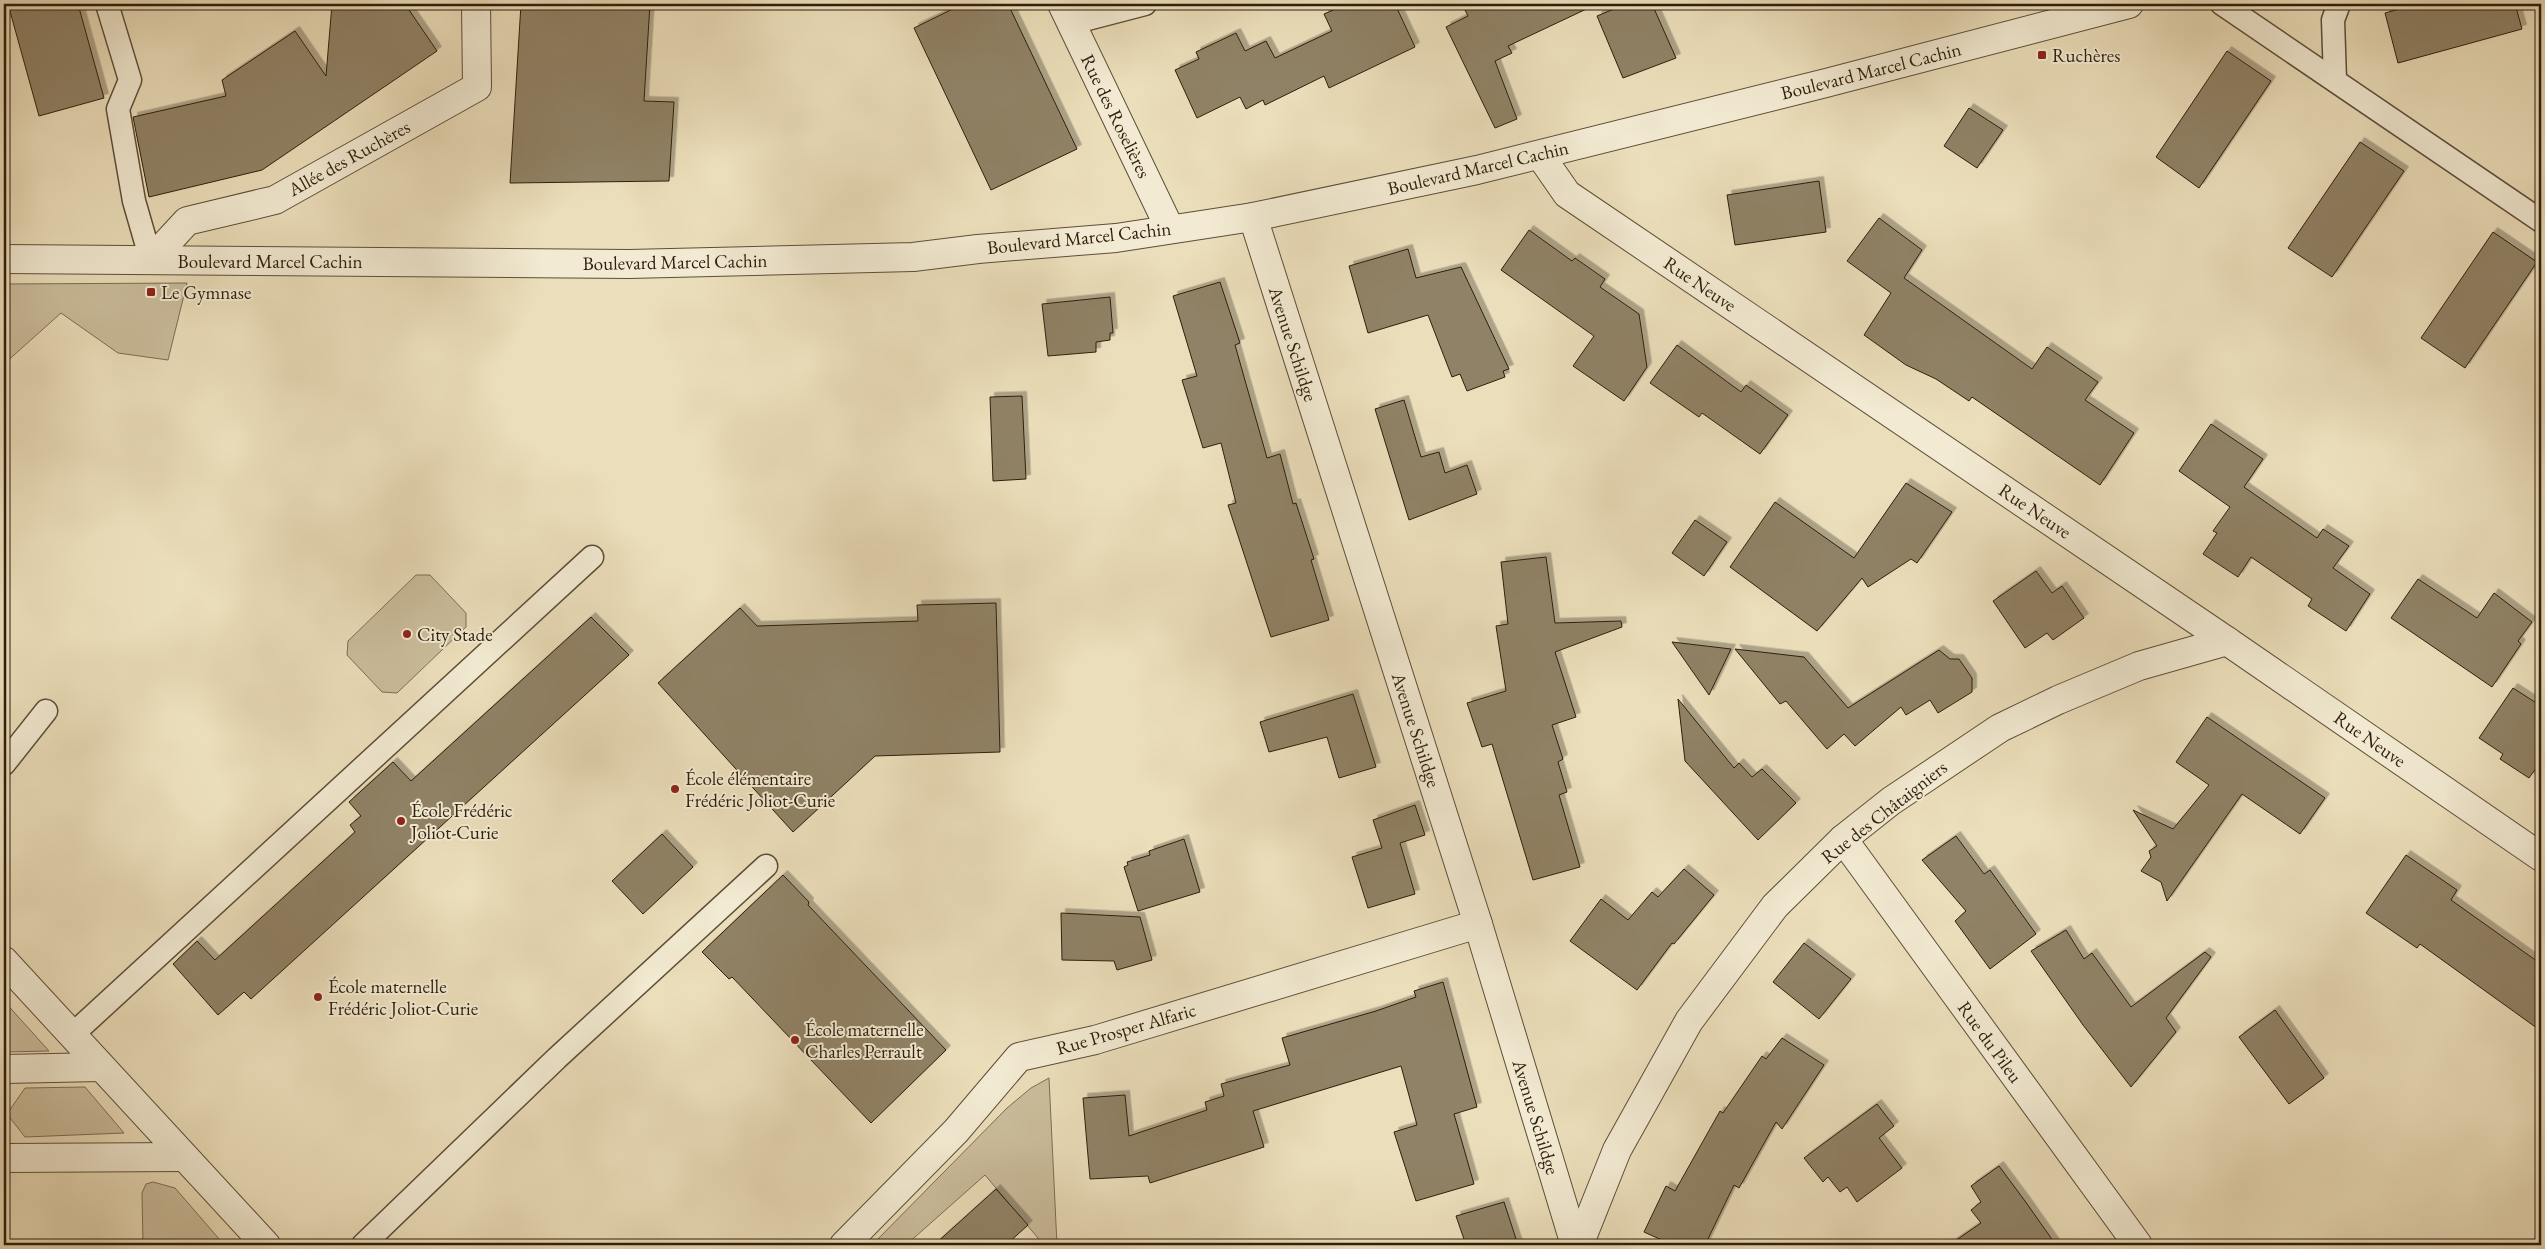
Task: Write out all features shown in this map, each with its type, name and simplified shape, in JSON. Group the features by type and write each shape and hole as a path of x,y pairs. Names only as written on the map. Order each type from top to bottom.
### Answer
{"street":[{"name":"Allée des Ruchères","path":"151,260 186,221 275,200 477,87 476,4"},
{"name":"Boulevard Marcel Cachin","path":"4,259 628,264 913,257 978,249 1116,238 1254,217 1477,170 2129,4"},
{"name":"Rue des Roselières","path":"1067,14 1170,229"},
{"name":"Rue Neuve","path":"1540,155 1567,194 2227,641 2541,857"},
{"name":"Avenue Schildge","path":"1254,217 1478,924 1575,1245"},
{"name":"Rue des Châtaigniers","path":"1579,1245 1617,1150 1689,1021 1775,906 1842,839 1906,790 2000,728 2058,700 2139,666 2227,641"},
{"name":"Rue du Pileu","path":"1842,839 2138,1245"},
{"name":"Rue Prosper Alfaric","path":"844,1245 956,1131 1019,1057 1095,1040 1478,924"},
{"path":"4,961 266,1245"},
{"path":"4,1069 101,1067"},
{"path":"4,1158 184,1157"}],"lane":[{"path":"107,4 130,80 118,109 134,201 151,260"},
{"path":"1067,14 1145,4"},
{"path":"2222,4 2541,221"},
{"path":"2335,80 2333,20 2339,4"},
{"path":"72,1035 592,557"},
{"path":"4,764 46,711"},
{"path":"363,1245 557,1058 766,866"}],"shaded area":[{"path":"187,283 168,360 118,353 61,313 4,364 4,284"},
{"name":"City Stade","path":"416,575 430,575 466,613 466,627 397,693 382,692 347,655 348,641"},
{"path":"4,1001 49,1051 4,1052"},
{"path":"1049,1078 1057,1245 1039,1245 1038,1238 985,1175 906,1245 872,1245 1007,1108 1031,1088"},
{"path":"85,1087 124,1133 25,1137 7,1114 25,1088"},
{"path":"153,1182 175,1188 220,1240 214,1245 143,1245 142,1193 146,1184"}],"building":[{"path":"8,4 78,4 104,98 39,116"},
{"path":"332,4 405,4 437,51 262,170 149,197 133,117 226,96 222,80 295,31 326,76"},
{"path":"521,4 650,4 644,101 674,102 669,181 510,183"},
{"path":"963,4 1008,4 1077,149 991,190 914,28"},
{"path":"1347,4 1395,4 1415,47 1329,88 1324,76 1265,105 1263,100 1246,109 1240,97 1197,118 1175,70 1199,59 1196,52 1236,33 1245,51 1266,41 1275,58 1332,31 1324,14"},
{"path":"1462,4 1597,4 1508,46 1512,53 1495,61 1517,119 1495,128 1446,27 1468,16"},
{"path":"1626,4 1652,4 1676,58 1623,78 1597,16"},
{"path":"2418,4 2515,4 2522,29 2398,63 2385,13"},
{"path":"2227,51 2271,81 2199,188 2156,157"},
{"path":"1969,108 2003,130 1977,168 1944,146"},
{"path":"2360,142 2404,171 2332,277 2288,248"},
{"path":"1819,181 1826,232 1735,245 1727,195"},
{"path":"1879,218 1922,250 1904,278 2032,369 2047,347 2098,382 2085,400 2134,433 2100,485 1972,397 1969,401 1936,379 1906,365 1864,335 1891,293 1847,261"},
{"path":"1529,230 1572,261 1575,258 1605,279 1600,287 1639,314 1647,367 1624,401 1573,366 1594,336 1501,270"},
{"path":"2493,232 2537,262 2465,368 2421,338"},
{"path":"1408,249 1416,278 1461,267 1509,369 1503,371 1505,377 1467,391 1460,374 1452,377 1428,315 1368,333 1349,266"},
{"path":"1220,282 1240,343 1235,345 1267,458 1280,454 1293,504 1296,503 1314,559 1311,560 1329,620 1271,637 1228,505 1236,503 1221,443 1203,448 1182,380 1197,376 1173,296"},
{"path":"1110,297 1113,333 1110,333 1110,340 1096,342 1096,352 1048,356 1042,304"},
{"path":"1677,345 1741,392 1746,385 1788,415 1760,454 1702,413 1699,417 1650,383"},
{"path":"1022,396 1026,479 993,481 990,397"},
{"path":"1404,400 1421,457 1439,452 1445,473 1467,465 1477,494 1409,520 1375,409"},
{"path":"2211,424 2263,459 2244,487 2317,538 2323,529 2349,546 2333,568 2370,594 2346,631 2308,606 2312,599 2251,557 2238,577 2203,554 2217,533 2213,531 2230,507 2179,471"},
{"path":"1906,483 1952,512 1917,563 1911,559 1868,587 1862,578 1817,631 1730,567 1775,502 1854,558"},
{"path":"1695,520 1727,542 1704,576 1672,553"},
{"path":"1546,557 1555,623 1621,621 1622,627 1555,652 1576,717 1552,725 1563,759 1558,762 1567,792 1559,795 1580,867 1533,880 1492,744 1482,747 1467,703 1506,691 1496,626 1508,624 1501,562"},
{"path":"2036,571 2052,593 2062,586 2084,618 2053,640 2047,633 2025,648 1993,601"},
{"path":"2418,579 2477,618 2494,593 2532,622 2518,641 2521,644 2492,687 2391,618"},
{"path":"996,603 1000,752 875,756 793,832 658,683 740,608 757,626 918,621 917,605"},
{"name":"École Frédéric Joliot-Curie","path":"591,617 629,655 251,999 244,992 218,1015 173,964 197,941 215,960 355,832 350,825 361,816 349,802 393,762 411,781"},
{"path":"1672,642 1731,649 1709,695"},
{"path":"1735,649 1804,657 1848,708 1939,650 1950,659 1959,659 1972,678 1972,692 1938,713 1930,700 1906,715 1901,707 1855,746 1844,734 1827,749 1786,701 1780,704"},
{"path":"2513,688 2541,706 2541,761 2529,778 2500,759 2503,754 2479,738"},
{"path":"1353,694 1376,767 1339,778 1327,737 1269,752 1260,722"},
{"path":"1678,699 1734,768 1739,763 1752,777 1762,769 1796,803 1758,840 1685,761"},
{"path":"2207,717 2325,798 2300,834 2242,794 2167,901 2161,882 2141,871 2151,857 2149,851 2157,846 2133,810 2173,829 2209,785 2176,762"},
{"path":"1415,805 1425,835 1400,843 1415,894 1368,908 1352,857 1382,848 1373,820"},
{"path":"662,834 693,867 643,914 612,881"},
{"path":"1956,836 1984,874 1990,870 2036,934 1990,969 1955,921 1966,911 1922,860"},
{"path":"1184,839 1200,892 1138,911 1124,867 1128,865 1127,862 1150,855 1149,851"},
{"path":"2406,855 2457,890 2451,900 2541,964 2541,1031 2420,944 2417,948 2366,913"},
{"path":"1684,869 1714,895 1674,944 1672,943 1637,990 1570,941 1601,899 1628,920 1652,892 1658,897"},
{"name":"École maternelle Charles Perrault","path":"783,875 809,902 808,905 946,1050 871,1123 732,977 729,979 702,952"},
{"path":"1061,913 1140,917 1152,960 1117,970 1114,961 1062,960"},
{"path":"2066,930 2084,959 2092,953 2131,1007 2205,952 2211,957 2166,1018 2176,1032 2131,1087 2083,1025 2031,951"},
{"path":"1804,943 1851,979 1819,1019 1773,982"},
{"path":"1443,982 1477,1107 1454,1114 1474,1184 1416,1201 1394,1132 1417,1125 1401,1066 1253,1111 1264,1147 1150,1183 1148,1176 1090,1179 1083,1098 1125,1095 1129,1136 1207,1110 1205,1102 1224,1096 1221,1084 1290,1065 1282,1038 1376,1011 1416,997 1414,991"},
{"path":"2275,1010 2324,1078 2289,1104 2239,1037"},
{"path":"1782,1038 1824,1065 1782,1129 1776,1122 1739,1188 1734,1185 1705,1245 1673,1245 1644,1232 1666,1186 1675,1191 1720,1111 1723,1113 1762,1056 1766,1059"},
{"path":"1877,1104 1894,1126 1879,1138 1902,1168 1857,1202 1847,1187 1840,1192 1828,1177 1823,1182 1804,1158"},
{"path":"1999,1166 2056,1245 1949,1245 1981,1223 1971,1210 1981,1202 1971,1186"},
{"path":"996,1189 1028,1225 1006,1245 934,1245"},
{"path":"1504,1202 1518,1245 1466,1245 1456,1216"}],"place":[{"name":"Ruchères","path":"2042,55"},
{"name":"Le Gymnase","path":"151,292"},
{"name":"City Stade","path":"407,634"},
{"name":"École élémentaire Frédéric Joliot-Curie","path":"675,789"},
{"name":"École Frédéric Joliot-Curie","path":"401,821"},
{"name":"École maternelle Frédéric Joliot-Curie","path":"318,997"},
{"name":"École maternelle Charles Perrault","path":"795,1040"}]}
